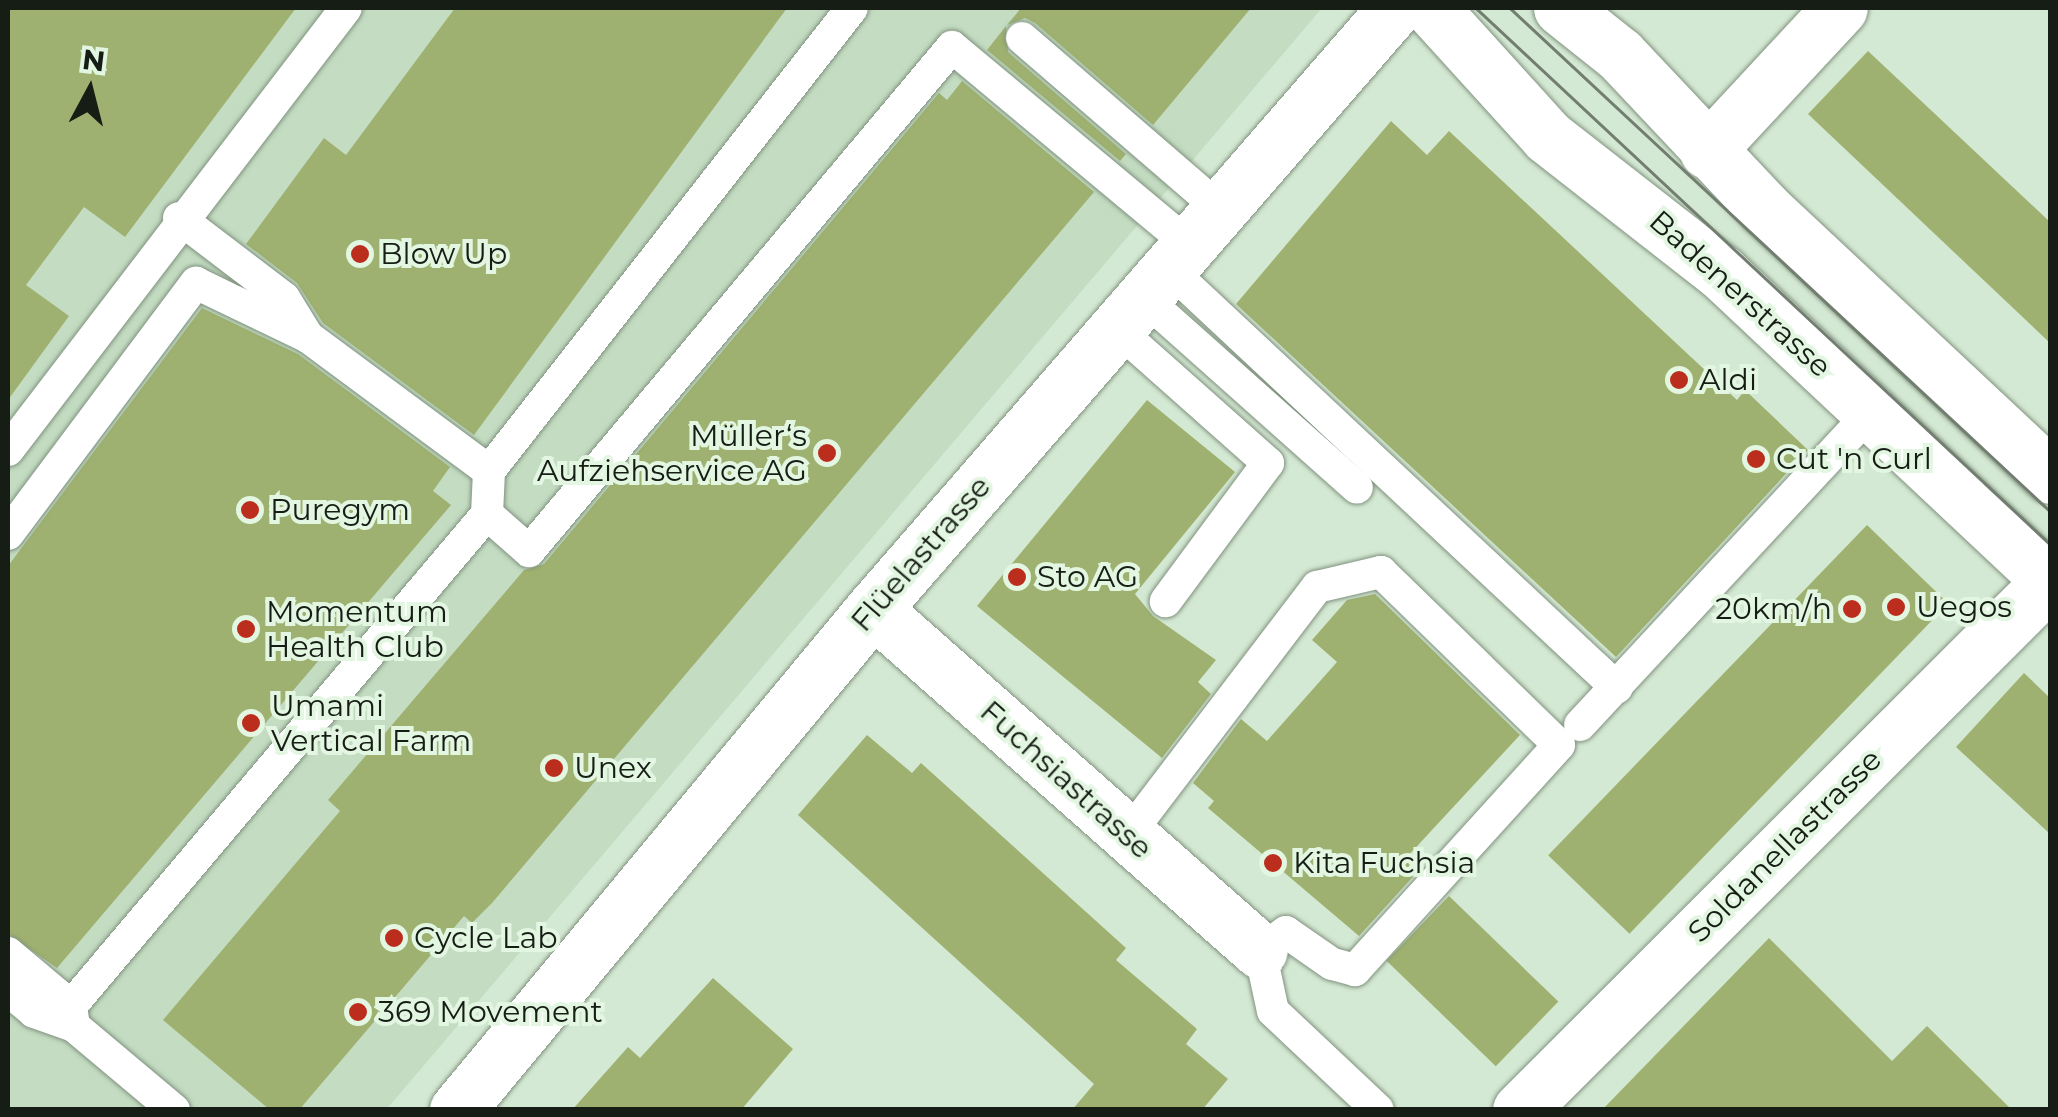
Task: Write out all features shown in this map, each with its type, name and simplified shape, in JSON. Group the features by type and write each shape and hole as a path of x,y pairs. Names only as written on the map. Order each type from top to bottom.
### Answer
{"street":[{"name":"Flüelastrasse","path":"456,1110 873,609 1395,8"},
{"name":"Badenerstrasse","path":"1431,8 1548,137 1676,233 2050,581"},
{"path":"1562,8 1620,55 1708,151 2050,476"},
{"path":"1708,151 1840,8"},
{"name":"Soldanellastrasse","path":"1520,1110 2050,581"},
{"name":"Fuchsiastrasse","path":"873,609 1260,951"}],"lane":[{"path":"8,450 179,218 346,8"},
{"path":"72,1016 487,514 490,472 852,8"},
{"path":"1022,38 1168,270 1268,464 1166,601"},
{"path":"487,514 529,552 952,48 1168,270 1617,688"},
{"path":"179,218 284,298 308,337"},
{"path":"1168,270 1358,488"},
{"path":"8,534 196,283 308,337 490,472"},
{"path":"1580,724 1870,412"},
{"path":"1128,835 1317,587 1381,572 1559,746 1355,970 1332,964 1286,932 1260,951 1273,1011 1378,1110"},
{"path":"8,953 174,1110"},
{"path":"8,990 34,1012 72,1016"}],"shaded area":[{"path":"8,8 1322,8 386,1110 8,1109"}],"building":[{"path":"8,8 296,8 125,237 84,207 26,285 69,316 8,400"},
{"path":"455,8 787,8 474,435 323,323 297,283 246,244 324,138 346,155"},
{"path":"1021,8 1251,8 1153,125 1035,23 1025,18 1007,25"},
{"path":"1006,26 1008,52 1126,154 1120,161 987,50"},
{"path":"1868,51 2050,222 2050,343 1808,114"},
{"path":"962,81 1094,192 492,903 472,923 464,916 299,1110 270,1110 163,1020 340,811 328,800 524,570 544,564 939,93 947,100"},
{"path":"1391,121 1427,155 1449,131 1737,400 1745,390 1808,450 1616,657 1236,304"},
{"path":"202,308 298,354 450,467 433,491 451,505 57,968 8,934 8,566"},
{"path":"1147,400 1235,472 1135,594 1153,616 1216,660 1198,682 1211,694 1162,758 977,606"},
{"path":"1867,525 1948,603 1629,934 1548,855"},
{"path":"1375,594 1520,735 1407,857 1420,869 1359,936 1208,808 1214,801 1193,783 1241,719 1267,741 1337,662 1312,640 1347,600"},
{"path":"2024,673 2050,698 2050,834 1956,747"},
{"path":"867,735 912,773 921,763 1126,948 1116,960 1197,1029 1186,1044 1228,1079 1202,1110 1072,1110 1094,1084 798,815"},
{"path":"1449,896 1558,1002 1496,1066 1386,961"},
{"path":"1769,938 1892,1061 1927,1026 2012,1110 1602,1110"},
{"path":"713,978 793,1049 741,1110 572,1110 628,1047 640,1058"}],"tram line":[{"path":"1476,8 2050,544"},
{"path":"1510,8 2050,511"}],"place":[{"name":"Blow Up","path":"360,254"},
{"name":"Aldi","path":"1679,380"},
{"name":"Müller‘s Aufziehservice AG","path":"827,453"},
{"name":"Cut 'n Curl","path":"1756,459"},
{"name":"Puregym","path":"250,510"},
{"name":"Sto AG","path":"1017,577"},
{"name":"Uegos","path":"1896,607"},
{"name":"20km/h","path":"1852,609"},
{"name":"Momentum Health Club","path":"246,629"},
{"name":"Umami Vertical Farm","path":"251,723"},
{"name":"Unex","path":"554,768"},
{"name":"Kita Fuchsia","path":"1273,863"},
{"name":"Cycle Lab","path":"394,938"},
{"name":"369 Movement","path":"358,1012"}]}
